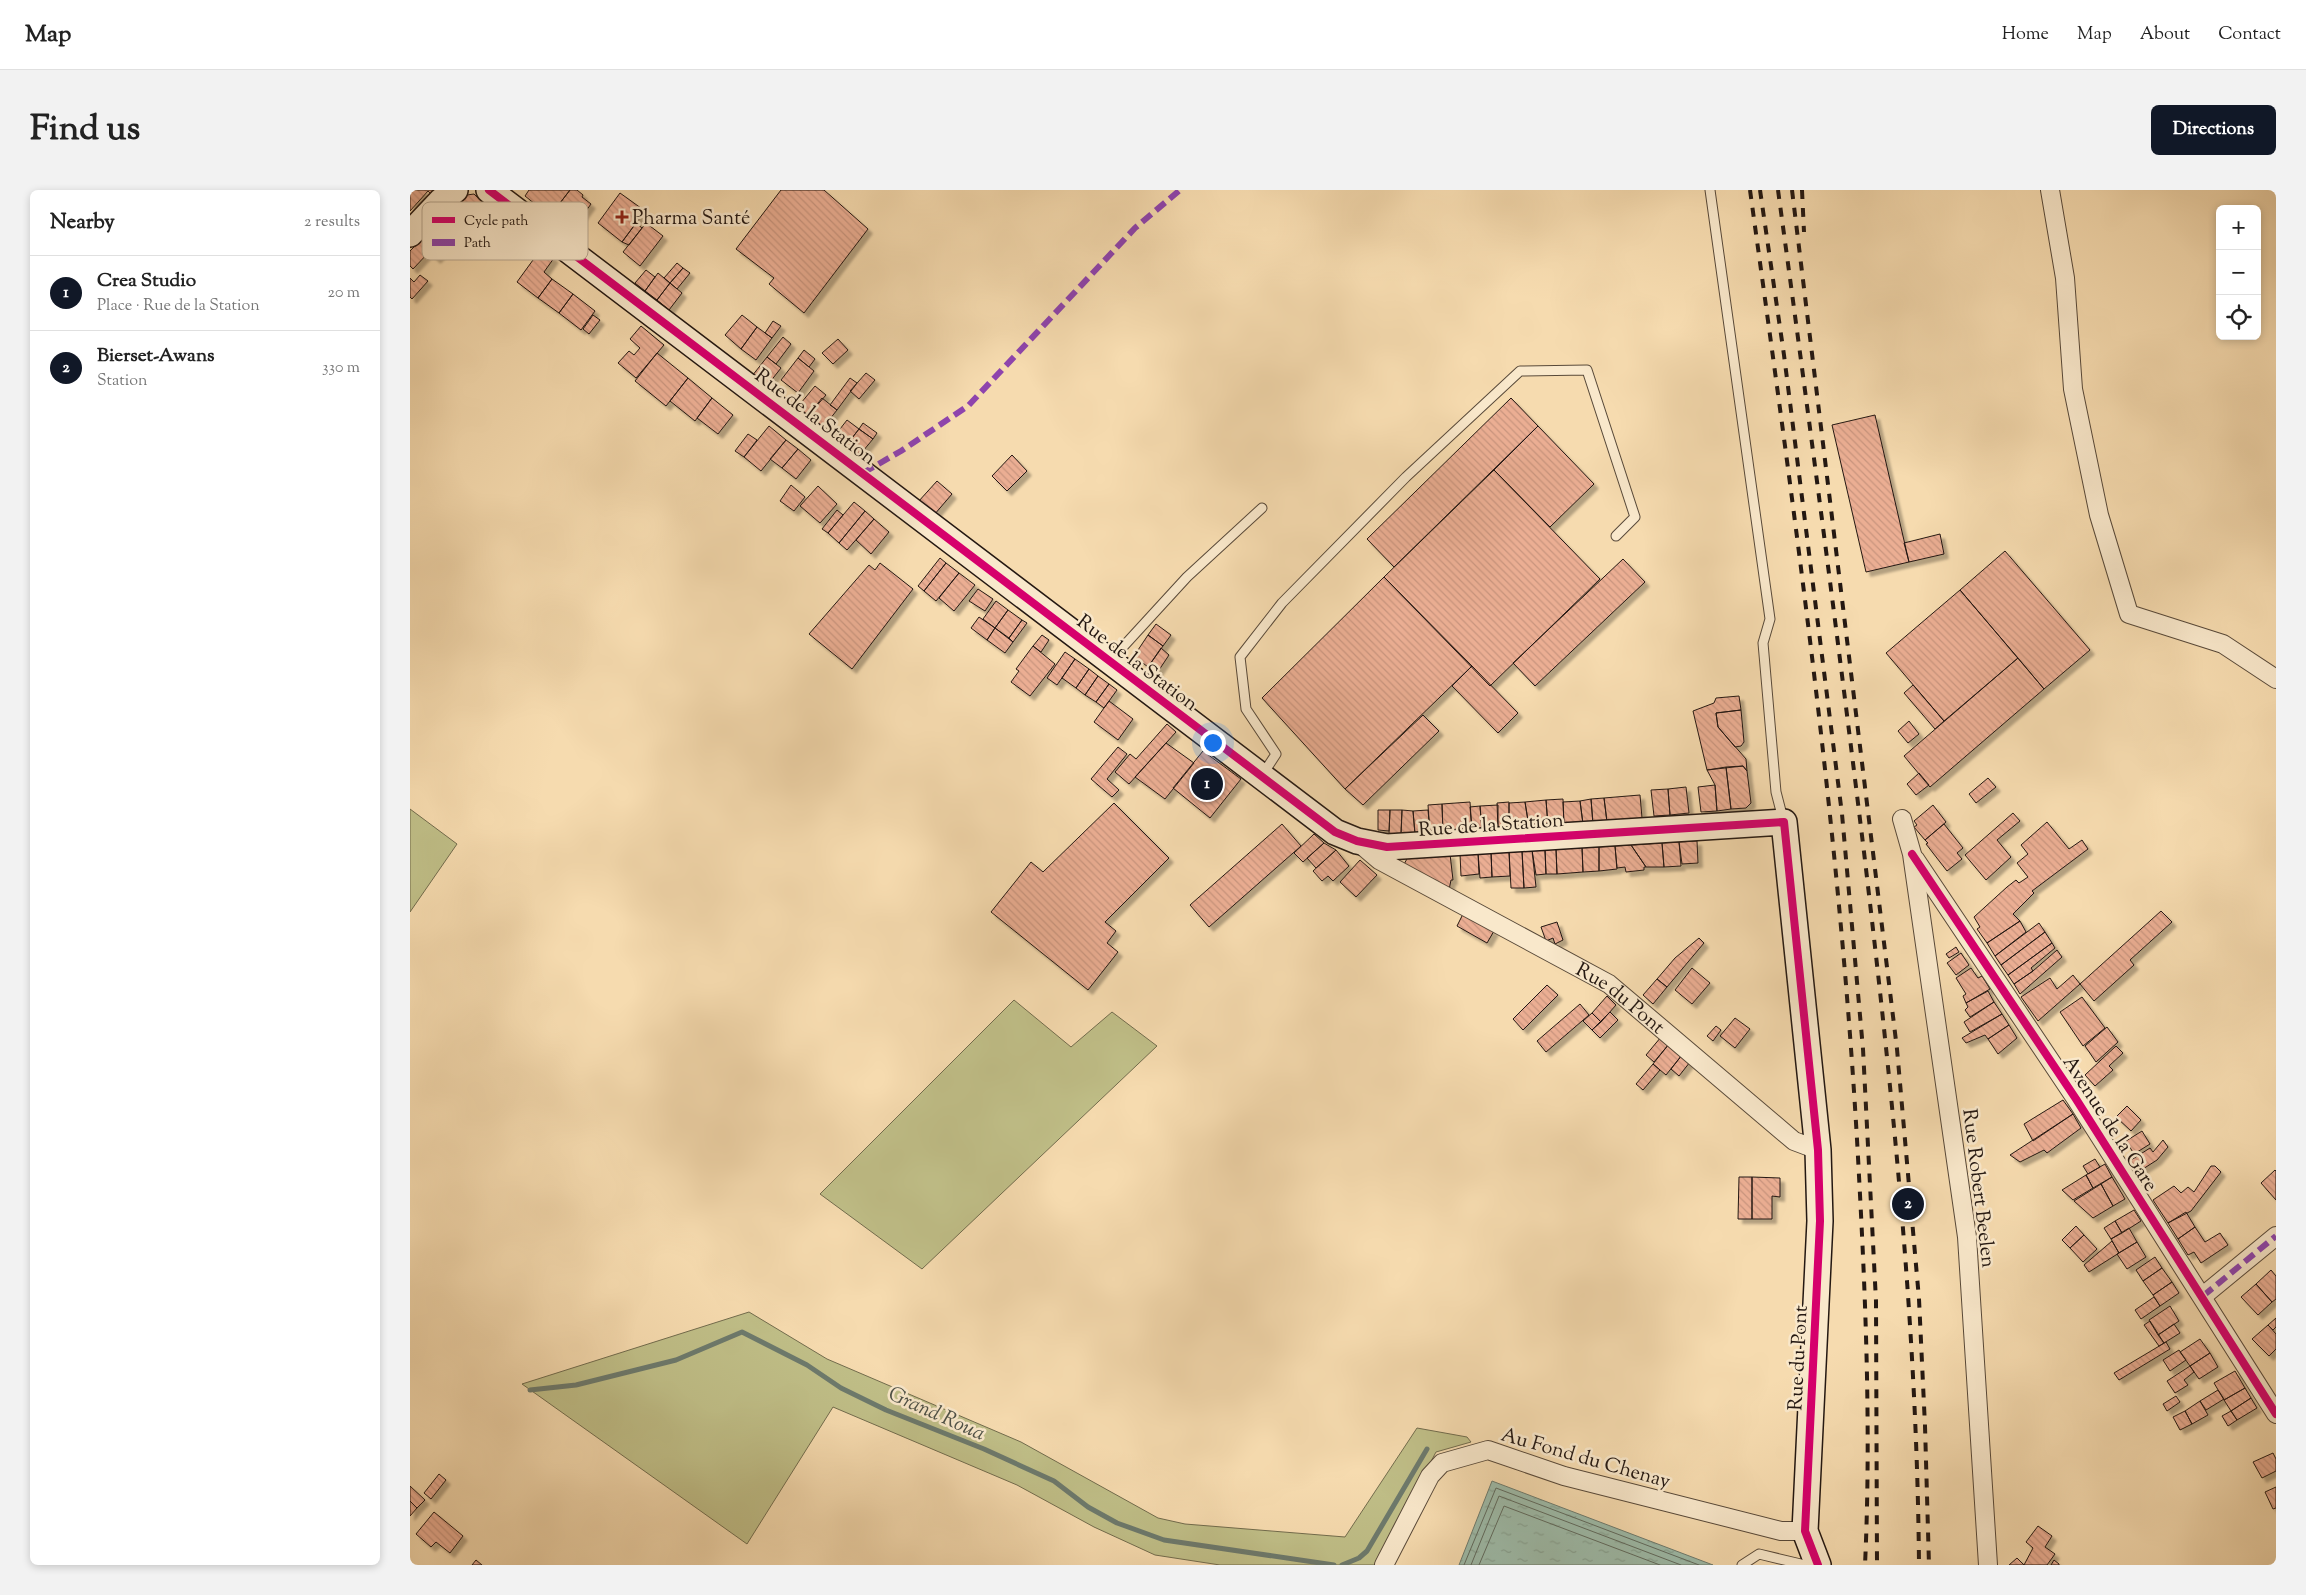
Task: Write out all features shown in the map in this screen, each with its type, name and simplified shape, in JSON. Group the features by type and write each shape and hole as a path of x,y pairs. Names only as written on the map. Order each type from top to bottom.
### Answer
{"street":[{"path":"440,202 455,190"},
{"name":"Rue de la Station","path":"490,190 506,202"},
{"path":"2050,190 2065,278 2073,389 2099,514 2129,614 2223,644 2276,679"},
{"path":"410,234 422,221"},
{"name":"Rue de la Station","path":"582,260 1335,832 1357,841 1387,846 1784,822"},
{"name":"Rue Robert Beelen","path":"1902,819 1912,854 1967,1237 1988,1565"},
{"path":"1784,822 1818,1150"},
{"name":"Rue du Pont","path":"1357,841 1379,860 1609,984 1794,1141 1818,1150 1820,1221 1805,1531 1818,1565"},
{"name":"Avenue de la Gare","path":"1912,854 2076,1099 2203,1296 2276,1414"},
{"path":"2203,1296 2276,1236"},
{"name":"Au Fond du Chenay","path":"1384,1565 1430,1476 1442,1463 1488,1450 1564,1476 1771,1529 1805,1531"}],"lane":[{"path":"1710,190 1770,619 1763,642 1776,792 1784,822"},
{"path":"1262,776 1276,754 1246,709 1240,657 1282,602 1406,477 1520,371 1587,370 1635,518 1616,536"},
{"path":"1110,661 1187,577 1262,508"},
{"path":"1742,1565 1760,1554 1805,1565"}],"shaded area":[{"path":"410,809 457,844 410,912"},
{"path":"1014,1000 1071,1047 1112,1012 1157,1046 922,1269 820,1194"},
{"path":"749,1312 827,1359 1021,1442 1158,1518 1185,1524 1345,1537 1417,1428 1467,1437 1471,1442 1436,1452 1376,1565 1220,1565 1155,1555 1094,1527 1017,1485 833,1407 747,1544 522,1384"}],"water":[{"path":"1492,1481 1713,1565 1459,1565"}],"building":[{"path":"410,190 434,190 431,194 428,191 410,211"},
{"path":"529,190 570,190 561,202 532,202 525,196"},
{"path":"570,190 577,190 591,204 588,208 588,202 561,202"},
{"path":"781,190 824,190 868,229 804,313 769,284 774,278 736,249"},
{"name":"Pharma Santé","path":"620,193 645,211 622,242 598,223"},
{"path":"474,194 482,202 459,202 467,195"},
{"path":"636,223 642,228 629,245 622,242"},
{"path":"646,223 663,236 640,266 623,252"},
{"path":"422,239 422,259 413,269 410,266 410,251"},
{"path":"533,260 553,260 544,272 552,279 538,298 517,282"},
{"path":"677,263 683,268 670,283 664,278"},
{"path":"683,268 690,273 677,289 670,283"},
{"path":"646,270 655,277 645,291 635,283"},
{"path":"658,273 670,283 657,300 645,291"},
{"path":"420,275 428,281 412,299 410,297 410,278 414,282"},
{"path":"552,279 573,294 559,313 538,298"},
{"path":"670,283 682,293 669,310 657,300"},
{"path":"573,294 595,311 581,330 559,313"},
{"path":"593,315 600,320 589,334 583,329"},
{"path":"742,315 757,327 741,349 725,335"},
{"path":"773,321 781,326 772,338 765,333"},
{"path":"641,326 664,345 636,378 618,363 629,351 634,355 640,348 630,339"},
{"path":"757,327 772,338 756,360 741,349"},
{"path":"783,337 791,344 776,364 767,357"},
{"path":"838,339 848,350 833,364 822,353"},
{"path":"804,350 815,359 809,367 798,358"},
{"path":"657,353 688,378 666,406 635,381"},
{"path":"767,357 781,368 766,387 752,376"},
{"path":"798,358 814,371 798,393 781,380"},
{"path":"866,373 875,380 859,399 850,391"},
{"path":"688,378 712,398 695,421 670,401"},
{"path":"850,378 857,383 837,410 830,405"},
{"path":"815,386 826,395 807,417 796,409"},
{"path":"712,398 733,415 718,434 697,418"},
{"path":"822,398 837,410 822,429 807,417"},
{"path":"1511,398 1538,426 1394,567 1367,539"},
{"path":"1875,415 1909,562 1866,572 1832,425"},
{"path":"847,420 859,429 845,447 833,438"},
{"path":"863,423 877,433 873,439 859,429"},
{"path":"769,426 786,440 761,471 744,457"},
{"path":"1538,426 1594,484 1550,527 1494,470"},
{"path":"859,429 873,439 858,457 845,447"},
{"path":"748,434 757,440 744,457 735,451"},
{"path":"786,440 798,449 782,468 770,459"},
{"path":"798,449 811,460 796,479 782,468"},
{"path":"1012,455 1027,471 1007,491 992,476"},
{"path":"1494,470 1600,579 1490,686 1384,577"},
{"path":"937,481 952,494 934,515 918,502"},
{"path":"791,485 805,497 794,511 780,501"},
{"path":"818,486 837,504 820,523 800,506"},
{"path":"854,502 865,511 839,543 828,533"},
{"path":"837,510 843,515 828,533 822,529"},
{"path":"865,511 874,519 847,550 839,543"},
{"path":"874,519 889,532 871,554 856,540"},
{"path":"1940,534 1944,554 1909,562 1904,543"},
{"path":"2005,551 2090,650 2044,689 1960,590"},
{"path":"940,558 946,563 924,591 918,586"},
{"path":"1623,559 1645,582 1535,686 1513,663"},
{"path":"880,563 913,589 852,669 809,634 869,565 875,570"},
{"path":"946,563 959,573 936,601 924,591"},
{"path":"959,573 975,585 954,611 939,598"},
{"path":"1384,577 1472,666 1345,789 1262,698"},
{"path":"978,589 993,599 985,611 969,601"},
{"path":"1960,590 2018,658 1944,721 1886,653"},
{"path":"996,601 1008,610 995,628 983,619"},
{"path":"1008,610 1022,620 1009,638 995,628"},
{"path":"979,617 995,628 987,640 971,628"},
{"path":"1022,620 1027,623 1013,642 1009,638"},
{"path":"1156,624 1171,635 1163,646 1148,635"},
{"path":"995,628 1013,642 1005,653 987,640"},
{"path":"1042,635 1049,640 1041,652 1033,646"},
{"path":"1148,635 1163,646 1148,667 1134,656"},
{"path":"1033,646 1055,664 1030,696 1011,682 1019,671 1016,669"},
{"path":"1161,648 1169,655 1157,673 1148,667"},
{"path":"1065,652 1075,659 1057,685 1047,678"},
{"path":"2018,658 2044,689 1930,787 1904,756"},
{"path":"1075,659 1089,669 1076,688 1062,678"},
{"path":"1472,666 1518,713 1498,733 1452,686"},
{"path":"1089,669 1098,676 1085,695 1076,688"},
{"path":"1098,676 1109,684 1096,702 1085,695"},
{"path":"1109,684 1117,690 1104,708 1096,702"},
{"path":"1913,685 1944,721 1935,729 1904,693"},
{"path":"1739,696 1741,710 1716,713 1718,727 1746,759 1747,771 1743,766 1707,770 1693,711 1714,703 1716,698"},
{"path":"1109,701 1133,719 1118,740 1094,722"},
{"path":"1741,710 1744,742 1741,746 1735,747 1718,727 1716,713"},
{"path":"1423,715 1439,731 1363,805 1345,789"},
{"path":"1909,721 1919,734 1908,743 1898,731"},
{"path":"1167,724 1176,732 1129,784 1115,772 1130,754 1136,759"},
{"path":"1166,743 1194,763 1165,799 1135,777"},
{"path":"1118,747 1127,754 1107,779 1119,790 1112,797 1091,779"},
{"path":"1203,751 1241,779 1210,818 1173,788"},
{"path":"1743,766 1747,771 1751,803 1746,808 1731,809 1726,767"},
{"path":"1726,767 1731,809 1717,811 1715,785 1707,770"},
{"path":"1919,773 1929,785 1916,795 1907,784"},
{"path":"1988,778 1996,787 1976,803 1969,794"},
{"path":"1715,785 1717,811 1701,812 1698,787"},
{"path":"1686,787 1689,813 1670,815 1668,789"},
{"path":"1668,789 1670,815 1654,816 1651,790"},
{"path":"1640,795 1642,818 1607,822 1604,798"},
{"path":"1604,798 1607,822 1593,824 1591,799"},
{"path":"1563,799 1564,825 1548,826 1546,800"},
{"path":"1591,799 1593,824 1583,824 1580,801"},
{"path":"1546,800 1548,826 1529,827 1525,802"},
{"path":"1580,801 1583,824 1564,825 1563,802"},
{"path":"1470,802 1472,831 1443,833 1442,804"},
{"path":"1509,802 1509,828 1498,829 1497,803"},
{"path":"1525,802 1529,827 1509,828 1509,803"},
{"path":"1114,803 1169,858 1105,922 1116,931 1107,943 1118,952 1088,990 991,912 1031,862 1043,872"},
{"path":"1442,804 1443,833 1430,833 1428,805"},
{"path":"1498,805 1498,829 1482,830 1480,806"},
{"path":"1933,805 1946,822 1925,840 1914,827 1917,825 1914,821"},
{"path":"1480,806 1482,830 1472,831 1470,807"},
{"path":"1378,810 1390,810 1389,831 1378,830"},
{"path":"1390,810 1402,810 1401,834 1389,834"},
{"path":"1402,810 1413,811 1415,834 1401,834"},
{"path":"1428,810 1430,833 1415,834 1413,811"},
{"path":"2013,813 2020,821 1997,840 2011,857 1986,880 1965,855"},
{"path":"2047,822 2069,849 2082,840 2088,849 2032,891 2034,893 2013,914 2020,921 1987,943 1977,929 1980,927 1974,917 2016,880 2019,883 2028,877 2017,863 2028,854 2021,845"},
{"path":"1282,824 1301,846 1209,927 1190,905"},
{"path":"1944,824 1963,848 1957,853 1962,859 1947,871 1925,840"},
{"path":"1314,834 1324,843 1303,862 1294,853"},
{"path":"1697,841 1698,863 1682,864 1679,842"},
{"path":"1679,842 1681,866 1664,867 1662,843"},
{"path":"1324,843 1336,850 1316,868 1307,858"},
{"path":"1662,843 1664,867 1646,867 1631,845"},
{"path":"1631,845 1646,867 1644,867 1644,870 1626,872 1625,867 1617,868 1615,846"},
{"path":"1615,846 1617,869 1599,871 1599,847"},
{"path":"1582,847 1599,847 1599,871 1583,872"},
{"path":"1582,847 1583,872 1557,874 1556,849"},
{"path":"1556,849 1557,874 1546,874 1545,850"},
{"path":"1336,850 1349,866 1333,881 1328,876 1322,881 1313,871"},
{"path":"1532,850 1545,850 1546,874 1536,875"},
{"path":"1532,850 1536,887 1524,888 1522,851"},
{"path":"1509,851 1522,851 1524,888 1511,888"},
{"path":"1509,851 1510,876 1492,877 1491,852"},
{"path":"1491,852 1492,877 1480,878 1478,853"},
{"path":"1478,853 1479,874 1461,876 1460,854"},
{"path":"1450,854 1453,880 1451,880 1449,890 1403,866 1408,857"},
{"path":"1360,860 1377,875 1356,897 1340,882"},
{"path":"2161,911 2172,922 2130,960 2134,965 2094,1001 2080,984"},
{"path":"1463,914 1494,931 1487,943 1457,926"},
{"path":"2020,921 2026,932 1995,956 1987,943"},
{"path":"1557,922 1563,940 1555,944 1553,938 1546,941 1541,927"},
{"path":"2039,923 2045,932 2001,965 1995,956"},
{"path":"2045,932 2052,943 2008,975 2001,965"},
{"path":"1699,938 1704,943 1667,987 1657,979 1675,958"},
{"path":"2052,943 2055,948 2031,968 2033,971 2014,984 2008,975"},
{"path":"1956,947 1959,952 1949,958 1946,954"},
{"path":"2057,950 2062,957 2020,994 2014,984 2033,971"},
{"path":"1961,953 1969,965 1956,975 1947,963"},
{"path":"1692,968 1710,983 1692,1004 1675,990"},
{"path":"1971,968 1978,978 1982,976 1990,989 1966,1003 1963,996 1966,994 1956,978"},
{"path":"2073,975 2080,984 2038,1021 2021,997 2050,978 2057,989"},
{"path":"1657,979 1667,987 1653,1004 1643,995"},
{"path":"1547,985 1558,995 1523,1030 1513,1019"},
{"path":"1988,991 1994,1002 1970,1017 1965,1010 1968,1007 1966,1003"},
{"path":"1607,996 1616,1005 1601,1022 1592,1013"},
{"path":"2082,997 2105,1028 2083,1046 2060,1012"},
{"path":"1994,1002 2002,1014 1970,1032 1964,1022"},
{"path":"1580,1004 1589,1015 1546,1052 1537,1041"},
{"path":"1610,1012 1618,1020 1600,1038 1592,1030"},
{"path":"1592,1013 1601,1022 1592,1030 1583,1021"},
{"path":"2002,1014 2009,1025 1988,1039 1985,1035 1966,1043 1962,1038"},
{"path":"1735,1018 1750,1029 1735,1048 1720,1036"},
{"path":"2009,1025 2017,1038 1998,1054 1988,1039"},
{"path":"1716,1026 1721,1030 1713,1041 1707,1036"},
{"path":"2107,1027 2118,1042 2096,1062 2085,1046"},
{"path":"1661,1037 1669,1044 1654,1062 1646,1055"},
{"path":"1669,1044 1682,1055 1666,1075 1653,1064"},
{"path":"2116,1046 2123,1053 2109,1066 2113,1070 2095,1086 2085,1075"},
{"path":"1682,1055 1690,1062 1679,1076 1671,1069"},
{"path":"1653,1064 1660,1070 1643,1090 1636,1084"},
{"path":"2063,1100 2073,1114 2033,1141 2024,1124"},
{"path":"2127,1106 2141,1120 2131,1131 2116,1117"},
{"path":"2073,1114 2081,1128 2047,1153 2044,1150 2020,1162 2010,1155"},
{"path":"2142,1131 2150,1144 2134,1154 2126,1141"},
{"path":"2163,1140 2168,1147 2157,1160 2135,1174 2128,1162 2150,1148 2153,1152"},
{"path":"2095,1159 2100,1167 2088,1174 2083,1166"},
{"path":"2105,1164 2112,1177 2093,1188 2086,1175"},
{"path":"2211,1166 2215,1166 2221,1172 2191,1211 2168,1223 2153,1200 2174,1186 2181,1193 2188,1187 2194,1192"},
{"path":"2276,1171 2276,1200 2261,1183"},
{"path":"2086,1175 2093,1188 2073,1200 2062,1190"},
{"path":"1739,1177 1752,1177 1752,1219 1738,1219"},
{"path":"1752,1177 1780,1178 1780,1197 1772,1196 1772,1219 1752,1219"},
{"path":"2112,1177 2125,1199 2113,1206 2101,1184"},
{"path":"2101,1184 2113,1206 2093,1218 2074,1201"},
{"path":"2134,1210 2141,1221 2122,1233 2115,1221"},
{"path":"2186,1212 2195,1227 2178,1239 2168,1223"},
{"path":"2115,1221 2122,1233 2111,1239 2104,1228"},
{"path":"2076,1226 2084,1235 2070,1248 2062,1240"},
{"path":"2195,1227 2205,1242 2220,1233 2228,1245 2201,1263 2194,1252 2188,1255 2178,1239"},
{"path":"2129,1228 2137,1242 2119,1253 2111,1239"},
{"path":"2084,1235 2097,1249 2083,1262 2070,1248"},
{"path":"2112,1241 2119,1253 2089,1272 2084,1265"},
{"path":"2137,1242 2146,1257 2127,1269 2117,1254"},
{"path":"2155,1257 2162,1268 2143,1281 2136,1270"},
{"path":"2162,1268 2172,1282 2153,1295 2143,1281"},
{"path":"2271,1270 2276,1276 2276,1299 2272,1302 2256,1284"},
{"path":"2172,1282 2179,1293 2160,1306 2153,1295"},
{"path":"2256,1284 2272,1302 2258,1315 2241,1297"},
{"path":"2154,1297 2160,1306 2141,1319 2135,1310"},
{"path":"2170,1306 2179,1321 2158,1335 2149,1320"},
{"path":"2276,1318 2276,1327 2273,1330 2268,1325"},
{"path":"2150,1321 2164,1343 2159,1346 2144,1325"},
{"path":"2174,1324 2180,1333 2164,1343 2158,1335"},
{"path":"2268,1325 2276,1334 2276,1349 2269,1356 2252,1339"},
{"path":"2200,1339 2210,1353 2190,1366 2180,1352"},
{"path":"2166,1342 2170,1349 2119,1380 2114,1373"},
{"path":"2179,1350 2186,1360 2170,1371 2163,1360"},
{"path":"2210,1353 2218,1367 2199,1379 2190,1366"},
{"path":"2190,1366 2194,1372 2184,1380 2188,1385 2175,1393 2167,1381"},
{"path":"2235,1371 2245,1388 2224,1400 2214,1383"},
{"path":"2245,1388 2251,1398 2231,1411 2224,1400"},
{"path":"2218,1390 2224,1399 2206,1410 2200,1401"},
{"path":"2176,1396 2180,1402 2167,1411 2163,1404"},
{"path":"2251,1398 2257,1408 2237,1420 2231,1411"},
{"path":"2200,1401 2208,1415 2192,1424 2185,1411"},
{"path":"2185,1411 2192,1424 2180,1430 2173,1417"},
{"path":"2231,1411 2237,1420 2228,1426 2222,1416"},
{"path":"2273,1453 2276,1459 2276,1471 2262,1478 2253,1462"},
{"path":"439,1474 446,1480 431,1499 424,1493"},
{"path":"410,1486 425,1500 417,1508 410,1501"},
{"path":"2276,1487 2276,1508 2273,1509 2265,1492"},
{"path":"410,1501 417,1508 410,1516"},
{"path":"434,1512 463,1536 450,1553 436,1542 431,1547 416,1534"},
{"path":"2038,1526 2052,1536 2045,1547 2055,1554 2047,1565 2024,1565 2033,1548 2026,1542"},
{"path":"2017,1558 2024,1565 2009,1565"},
{"path":"476,1560 482,1565 472,1565"},
{"path":"2054,1560 2059,1564 2059,1565 2051,1565"}],"waterway":[{"name":"Grand Roua","path":"530,1390 576,1385 676,1360 742,1332 807,1365 841,1388 886,1410 984,1449 1054,1481 1088,1507 1117,1523 1164,1540 1334,1565"},
{"name":"Grand Roua","path":"1342,1565 1359,1558 1367,1551 1427,1449"}],"railway":[{"path":"1750,190 1800,559 1829,805 1841,929 1851,1052 1864,1273 1868,1419 1865,1565"},
{"path":"1760,190 1784,355 1842,814 1863,1049 1876,1301 1877,1565"},
{"path":"1778,190 1864,852 1884,1030 1901,1208 1914,1386 1919,1565"},
{"path":"1792,190 1897,1049 1919,1299 1929,1565"},
{"path":"1802,190 1804,232"}],"marked path":[{"path":"863,473 901,451 968,406 1135,228 1180,190"},
{"path":"2203,1296 2276,1236"}],"cycle path":[{"path":"489,190 505,202"},
{"path":"581,260 1335,832 1357,841 1387,847 1784,822 1818,1150 1820,1221 1805,1531 1818,1565"},
{"path":"1912,854 2076,1099 2276,1414"}],"place":[{"name":"Pharma Santé","path":"622,217"},
{"name":"Crea Studio","path":"1207,784"},
{"name":"Bierset-Awans","path":"1908,1204"}]}
